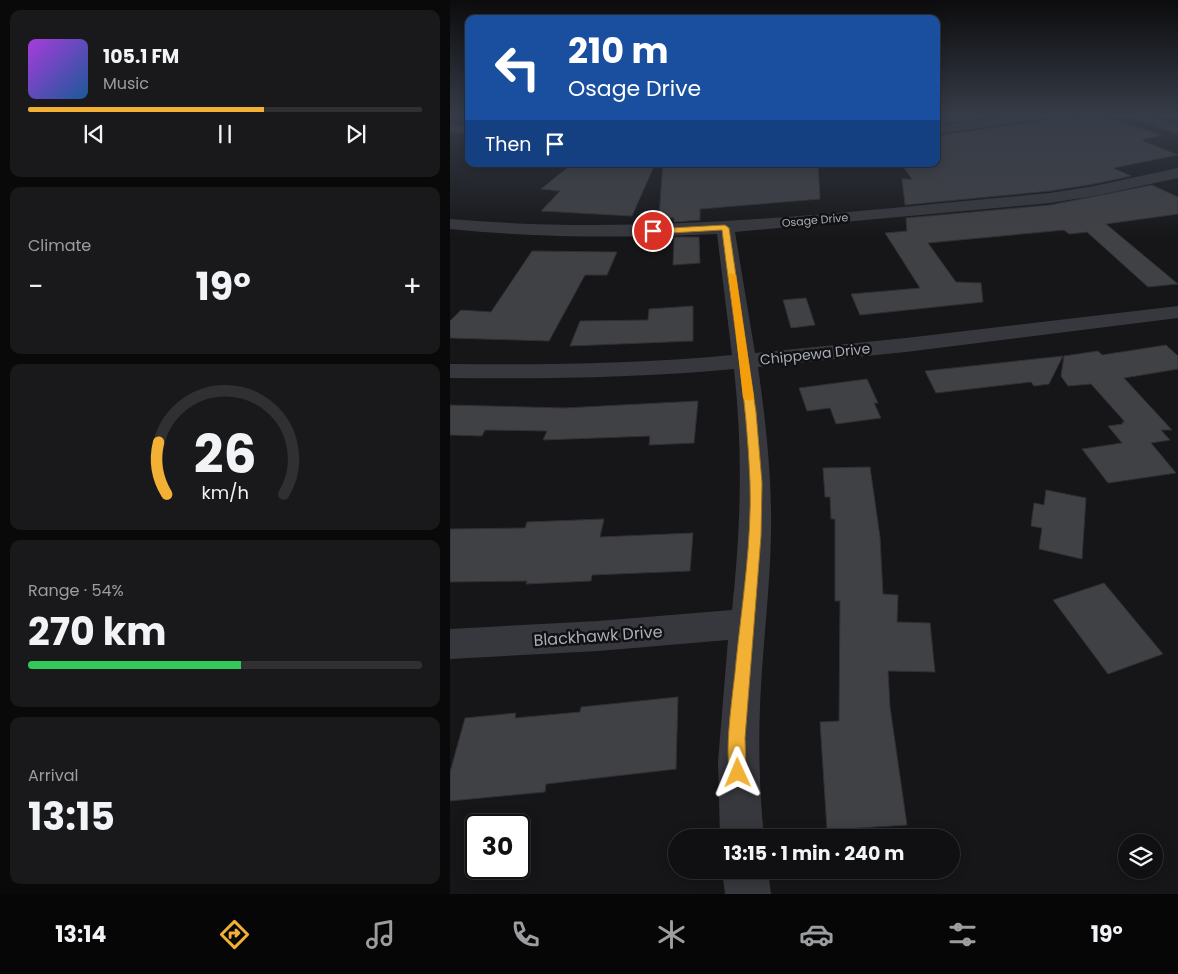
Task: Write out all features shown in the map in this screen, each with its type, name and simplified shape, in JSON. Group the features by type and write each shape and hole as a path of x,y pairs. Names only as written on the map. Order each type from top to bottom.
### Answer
{"street":[{"name":"Osage Drive","path":"450,224 575,232 671,231 725,228 1050,198 1094,191 1178,173"},
{"path":"725,228 750,412 756,483 755,536 737,738 738,808 741,829"},
{"name":"Chippewa Drive","path":"450,371 596,371 677,367 1178,312"},
{"name":"Blackhawk Drive","path":"450,644 619,635 746,623"},
{"path":"746,879 748,894"}],"building":[{"path":"940,156 1174,156 1113,168 1131,176 1094,184 1050,191 905,205 902,179 912,179 904,168 940,167"},
{"path":"568,167 654,167 632,216 541,211 560,191 541,189"},
{"path":"663,167 818,167 820,199 700,209 700,220 674,222 674,218 659,217"},
{"path":"1152,185 1178,197 1178,214 1106,224 1178,284 1148,287 1087,232 1069,234 1064,230 928,243 956,282 981,283 983,302 860,315 851,294 920,288 885,233 907,231 906,218 1050,205"},
{"path":"674,237 699,237 700,263 673,265"},
{"path":"532,251 617,252 607,275 585,275 549,341 450,338 450,321 461,310 491,312"},
{"path":"806,298 815,325 791,328 783,300"},
{"path":"693,306 693,341 570,346 580,321 648,320 649,309"},
{"path":"1166,345 1178,356 1178,369 1124,378 1172,430 1161,430 1170,440 1151,443 1176,473 1108,483 1082,449 1122,443 1108,426 1125,422 1091,384 1068,386 1061,376 1064,356 1098,351 1102,355"},
{"path":"1063,356 1049,384 1034,386 1031,382 936,393 925,371"},
{"path":"867,379 878,403 874,403 881,418 836,424 830,408 807,411 799,388"},
{"path":"698,401 694,443 649,445 650,436 543,440 547,431 485,430 482,436 450,435 450,405 565,408"},
{"path":"870,467 880,537 883,594 898,595 897,622 930,623 935,672 888,671 890,707 907,825 827,829 820,722 839,721 840,601 835,601 835,519 831,519 830,497 825,497 823,468"},
{"path":"1046,490 1086,498 1082,559 1039,549 1042,528 1031,526 1034,503 1044,505"},
{"path":"604,519 600,537 693,533 690,571 592,575 591,581 526,584 527,581 450,582 450,529 525,528 527,522"},
{"path":"1104,583 1163,654 1108,674 1053,600"},
{"path":"678,697 676,769 546,784 545,792 450,801 450,772 465,718 516,713 515,718 580,712 581,707"}],"slow traffic":[{"path":"732,275 749,398"}],"route":[{"path":"653,231 725,228 750,412 756,483 755,536 737,738 738,773"}]}
